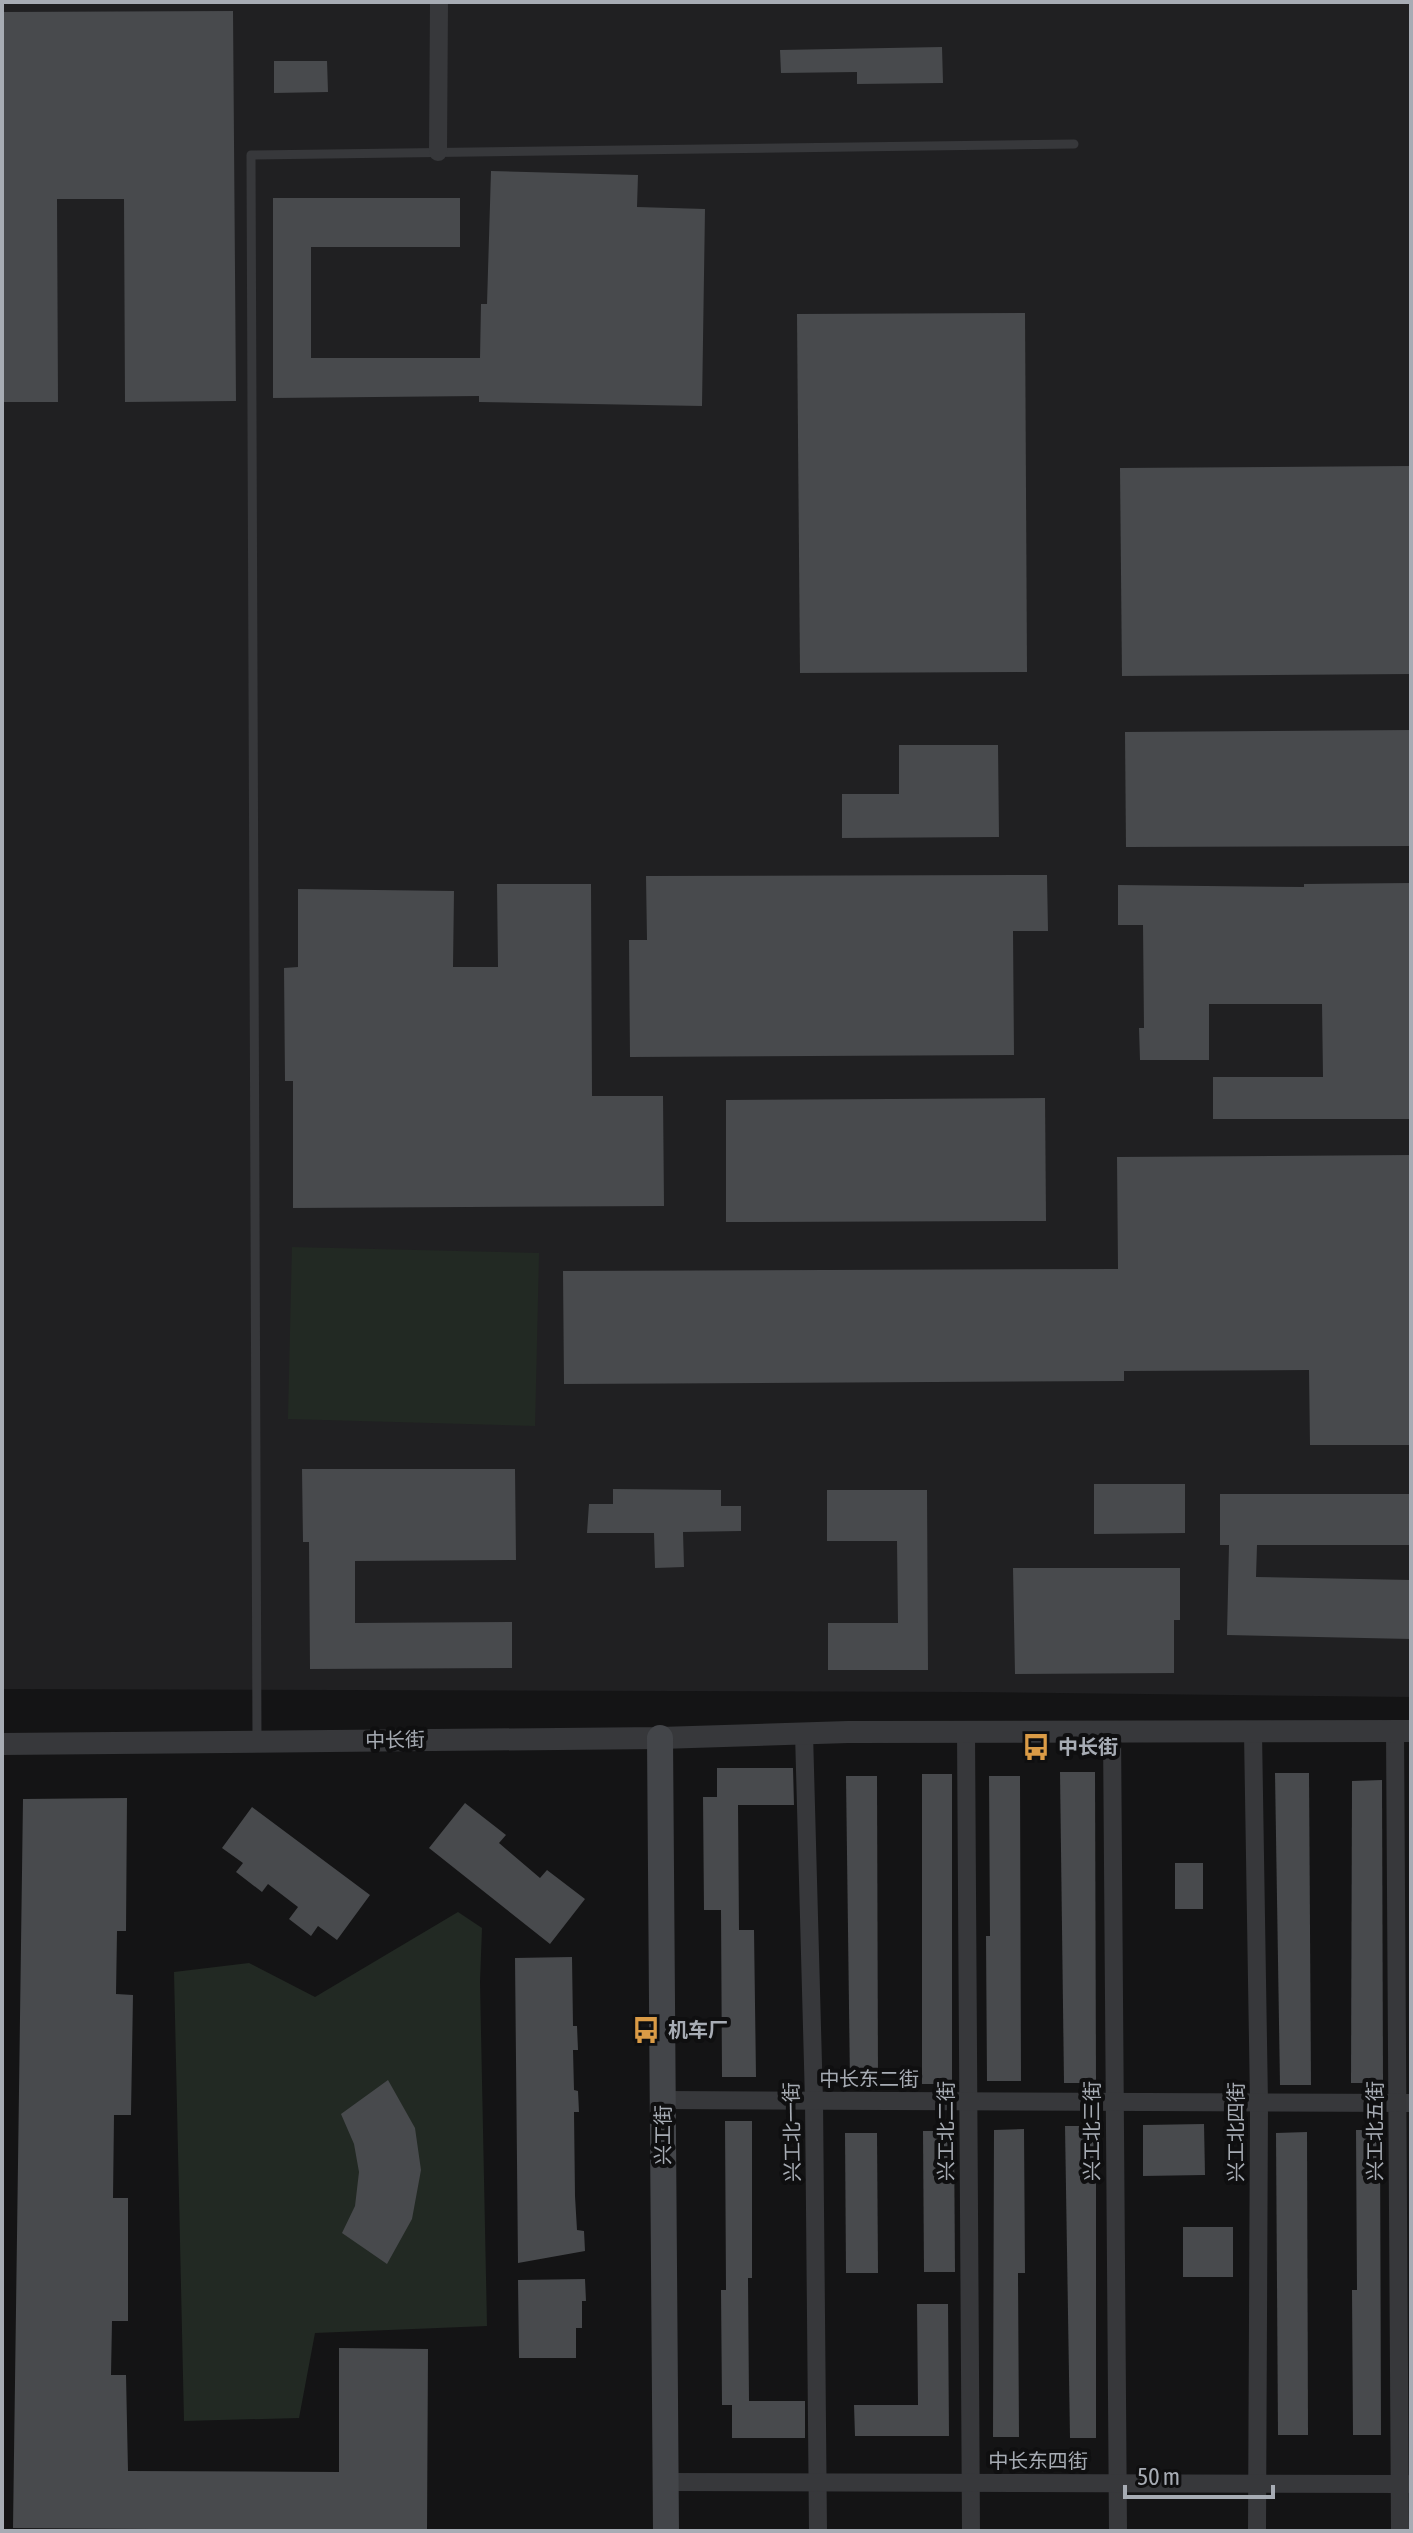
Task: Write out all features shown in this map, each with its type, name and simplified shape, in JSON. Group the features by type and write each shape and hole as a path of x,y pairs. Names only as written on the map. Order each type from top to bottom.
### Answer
{"main road":[{"name":"兴工街","path":"660,1738 666,2531"}],"street":[{"path":"438,152 439,2"},
{"name":"兴工北三街","path":"1112,1730 1118,2531"},
{"name":"中长街","path":"2,1744 660,1738 966,1731 1403,1731"},
{"name":"兴工北二街","path":"966,1731 971,2531"},
{"name":"兴工北五街","path":"1400,2531 1405,2484 1403,1731"},
{"name":"兴工北一街","path":"804,1733 814,2101 818,2531"},
{"name":"兴工北四街","path":"1253,1733 1259,2103 1257,2531"},
{"name":"中长东二街","path":"662,2100 1404,2103"},
{"name":"中长东四街","path":"666,2482 1405,2484"}],"lane":[{"path":"257,1742 251,155 1074,144"}],"shaded area":[{"path":"2,2 1411,2 1411,1697 972,1692 2,1689"},
{"path":"292,1247 539,1253 535,1426 288,1419"},
{"path":"458,1912 482,1928 480,1982 487,2326 315,2333 299,2418 184,2421 174,1972 249,1963 315,1997"}],"building":[{"path":"233,11 236,401 125,402 124,199 57,199 58,402 2,402 2,12"},
{"path":"942,47 943,83 857,84 857,72 781,73 780,50"},
{"path":"274,61 327,61 328,92 274,93"},
{"path":"491,171 638,175 637,207 705,209 702,406 479,402 479,396 273,398 273,198 460,198 460,247 311,247 311,358 480,358 481,304 487,304"},
{"path":"1025,313 1027,672 800,673 797,314"},
{"path":"1411,466 1411,674 1122,676 1120,468"},
{"path":"1411,730 1411,846 1126,847 1125,732"},
{"path":"899,745 998,745 999,837 842,838 842,794 899,794"},
{"path":"1047,875 1048,931 1013,931 1014,1055 630,1057 629,940 647,940 646,876"},
{"path":"1411,883 1411,1119 1213,1119 1213,1077 1323,1077 1322,1004 1209,1004 1209,1060 1140,1060 1139,1028 1144,1028 1143,925 1118,925 1118,885 1304,887 1304,884"},
{"path":"497,884 591,884 592,1096 663,1096 664,1206 293,1208 293,1081 285,1081 284,968 298,967 298,889 454,891 453,967 498,967"},
{"path":"1045,1098 1046,1221 726,1222 726,1100"},
{"path":"1411,1155 1411,1445 1310,1445 1309,1370 1124,1371 1124,1381 564,1384 563,1271 1118,1269 1117,1157"},
{"path":"302,1469 515,1469 516,1560 355,1561 355,1623 512,1622 512,1668 310,1669 309,1542 303,1542"},
{"path":"1094,1484 1185,1484 1185,1533 1094,1534"},
{"path":"613,1489 721,1490 721,1506 741,1506 741,1531 683,1532 684,1567 655,1568 654,1533 587,1533 589,1504 613,1504"},
{"path":"827,1490 927,1490 928,1670 828,1670 828,1623 898,1623 897,1541 827,1541"},
{"path":"1220,1494 1411,1494 1411,1545 1257,1545 1256,1577 1411,1580 1411,1639 1227,1635 1229,1545 1220,1545"},
{"path":"1013,1568 1180,1568 1180,1620 1174,1620 1174,1673 1015,1674"},
{"path":"717,1768 793,1768 794,1805 738,1805 739,1930 754,1930 756,2077 722,2077 721,1910 704,1910 703,1797 717,1797"},
{"path":"1060,1772 1095,1772 1096,2083 1064,2083"},
{"path":"1275,1773 1309,1773 1311,2085 1280,2085"},
{"path":"922,1774 952,1774 952,2084 922,2084"},
{"path":"846,1776 877,1776 878,2083 850,2083"},
{"path":"989,1776 1020,1776 1021,2081 987,2081"},
{"path":"1382,1780 1383,2083 1351,2083 1352,1781"},
{"path":"127,1798 126,1931 117,1931 116,1994 133,1995 131,2115 114,2115 113,2198 128,2198 128,2321 112,2321 111,2375 126,2375 128,2471 339,2472 339,2348 428,2349 427,2531 13,2528 23,1799"},
{"path":"465,1803 506,1835 499,1843 540,1878 547,1870 585,1899 550,1944 429,1848"},
{"path":"252,1807 370,1895 337,1940 318,1926 311,1936 289,1919 298,1907 268,1884 262,1892 236,1872 243,1863 222,1848"},
{"path":"1175,1863 1203,1863 1203,1909 1175,1909"},
{"path":"572,1957 573,2026 577,2026 578,2050 573,2050 574,2090 578,2091 579,2112 574,2112 575,2196 577,2230 584,2231 585,2251 518,2263 515,1958"},
{"path":"388,2080 415,2128 421,2170 412,2219 387,2264 342,2233 355,2206 359,2172 354,2144 341,2114"},
{"path":"725,2121 752,2121 749,2401 805,2401 805,2438 732,2438 732,2405 722,2405 721,2290 726,2290"},
{"path":"1204,2124 1205,2175 1143,2176 1143,2125"},
{"path":"1065,2126 1096,2126 1096,2438 1070,2438"},
{"path":"1024,2129 1025,2273 1018,2273 1019,2437 993,2437 994,2130"},
{"path":"1356,2130 1380,2130 1381,2435 1353,2435 1352,2290 1357,2290"},
{"path":"923,2131 954,2131 955,2272 924,2272"},
{"path":"1307,2132 1308,2435 1278,2435 1276,2133"},
{"path":"845,2133 877,2133 878,2273 846,2273"},
{"path":"1183,2227 1233,2227 1233,2277 1183,2277"},
{"path":"585,2279 586,2301 582,2301 582,2328 576,2328 576,2358 519,2358 518,2280"},
{"path":"917,2304 948,2304 949,2436 855,2436 854,2405 918,2405"}],"place":[{"name":"中长街","path":"1036,1747"},
{"name":"机车厂","path":"646,2030"}]}
